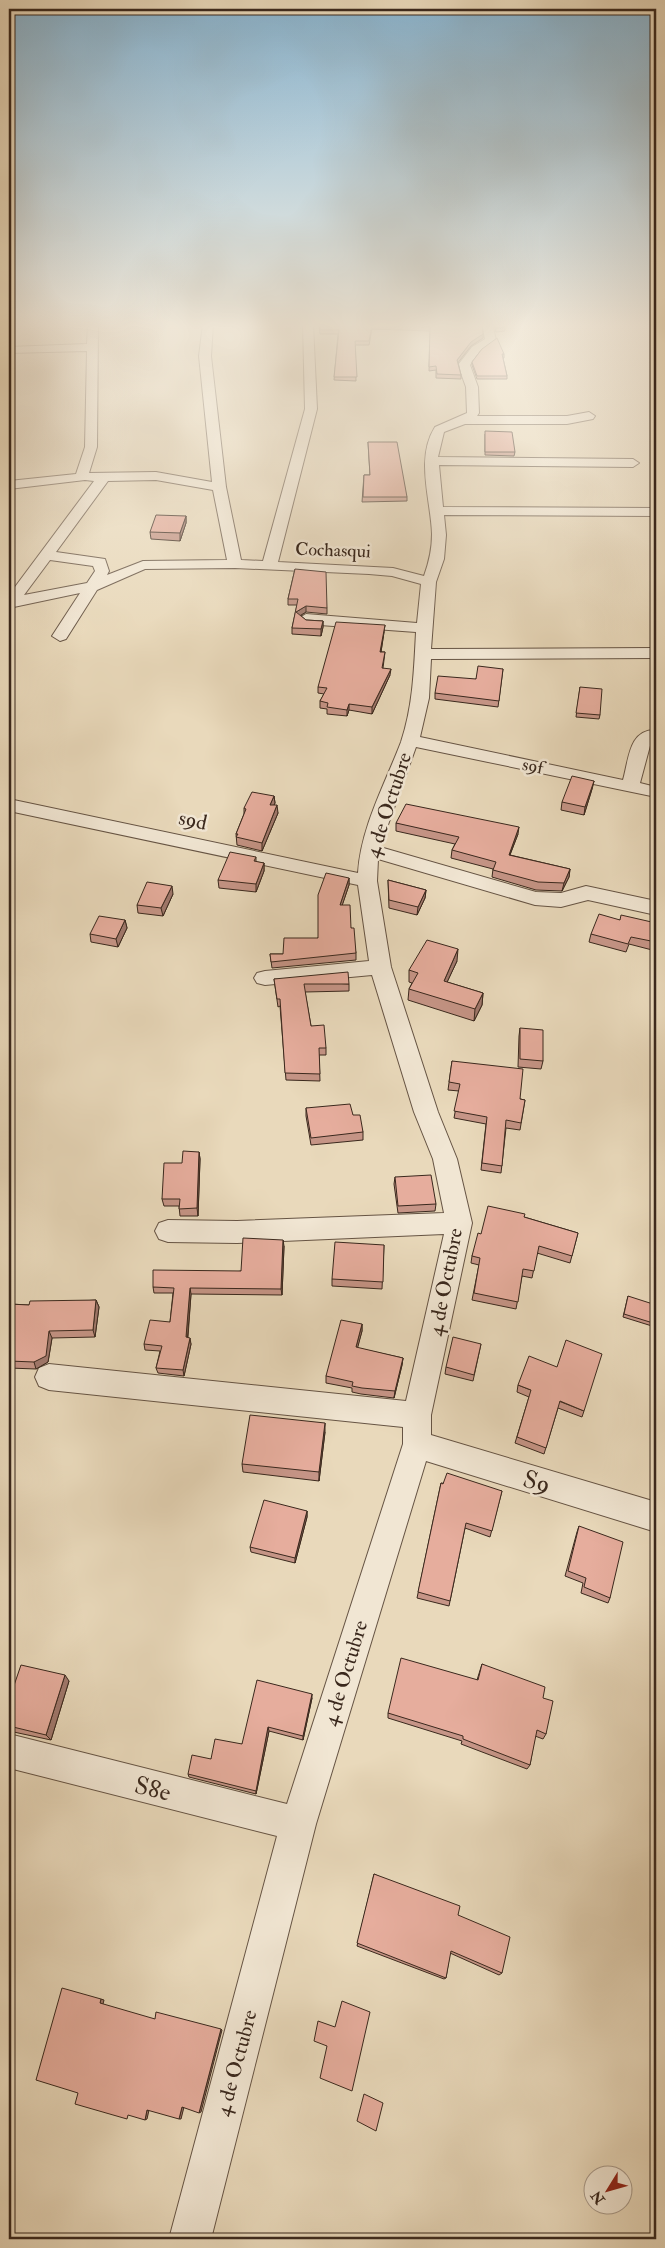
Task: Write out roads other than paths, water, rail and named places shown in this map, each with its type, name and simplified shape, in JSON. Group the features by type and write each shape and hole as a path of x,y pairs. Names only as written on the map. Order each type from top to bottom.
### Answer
{"street":[{"path":"81,477 90,447 91,429"},
{"path":"213,429 219,487 235,564"},
{"path":"269,567 306,429"},
{"name":"4 de Octubre","path":"190,2239 298,1824 417,1429 459,1223 445,1159 426,1112 380,967 367,881 369,850 410,740 421,698 424,628 429,582 438,559 439,536 431,454 439,430 442,429"},
{"path":"431,461 633,463"},
{"path":"9,485 81,477 156,476 219,487"},
{"path":"9,604 104,477"},
{"path":"436,511 656,512"},
{"path":"46,555 100,562 102,571 60,636"},
{"name":"Cochasqui","path":"9,604 94,586 143,565 235,564 393,572 429,582"},
{"path":"306,619 424,628"},
{"path":"424,654 656,653"},
{"path":"630,786 644,739 651,735 656,735"},
{"name":"s9f","path":"410,740 656,792"},
{"name":"s9d","path":"9,805 367,881"},
{"path":"369,850 535,898 556,901 575,899 586,893 656,908"},
{"path":"265,978 380,967"},
{"path":"168,1231 238,1232 459,1223"},
{"name":"S9","path":"49,1378 417,1429 656,1517"},
{"name":"S8e","path":"9,1751 298,1824"}]}
